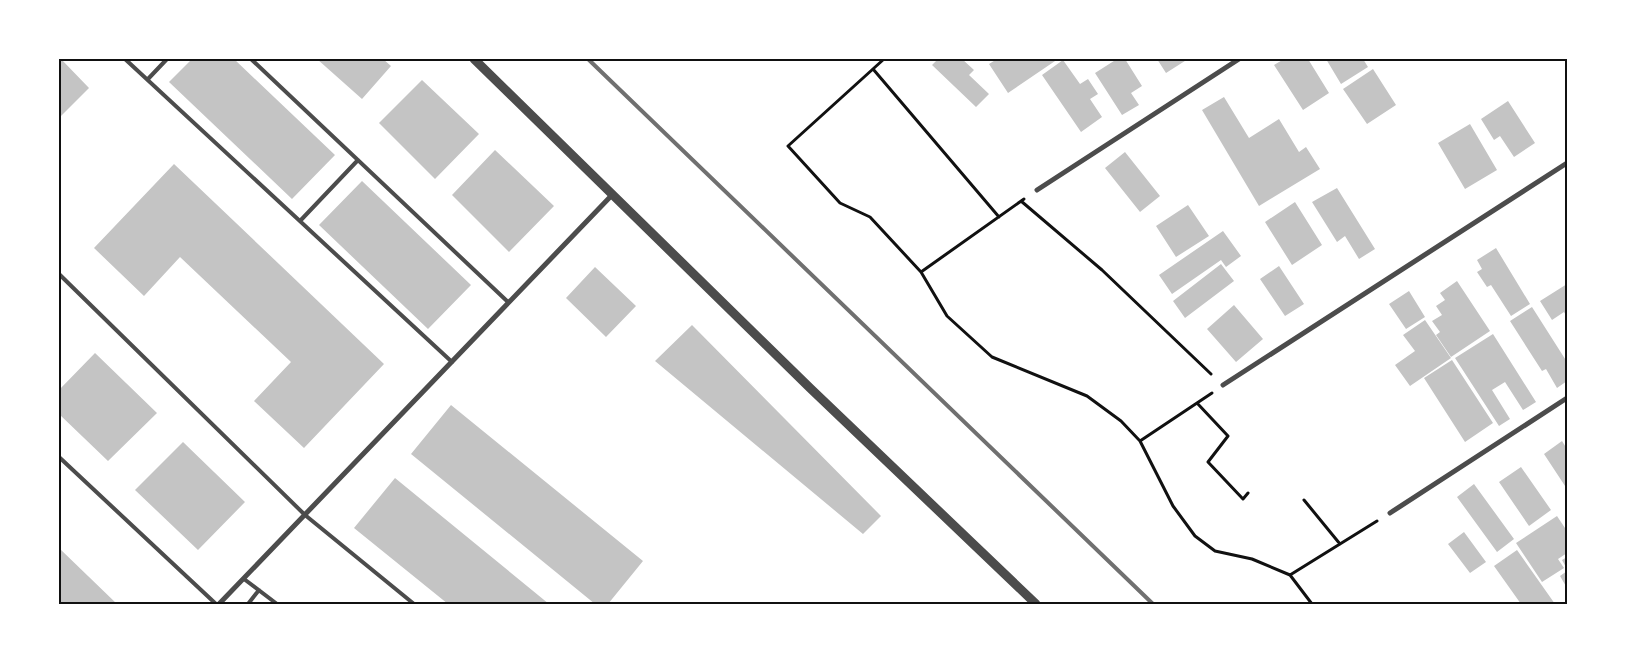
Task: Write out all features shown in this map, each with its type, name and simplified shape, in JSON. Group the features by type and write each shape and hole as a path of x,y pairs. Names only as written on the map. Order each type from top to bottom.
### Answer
{"street":[{"path":"474,59 803,381 1036,604"},
{"path":"1037,190 1239,59"},
{"path":"1223,386 1567,163"},
{"path":"218,604 612,194"},
{"path":"1390,513 1567,398"}],"lane":[{"path":"125,59 452,362"},
{"path":"148,79 167,59"},
{"path":"251,59 508,302"},
{"path":"300,221 358,160"},
{"path":"59,274 305,515 414,604"},
{"path":"59,458 218,604"},
{"path":"244,579 277,604"},
{"path":"248,604 259,590"}],"path":[{"path":"884,59 788,146 840,203 870,217 921,272 947,316 992,357 1087,396 1121,421 1140,440 1173,506 1195,536 1216,551 1252,559 1290,575 1312,604"},
{"path":"873,70 999,217"},
{"path":"921,272 1037,190"},
{"path":"1021,202 1102,270 1223,386 1140,440"},
{"path":"1197,402 1228,436 1208,462 1243,499 1248,493"},
{"path":"1304,500 1340,544"},
{"path":"1290,575 1390,513"}],"building":[{"path":"59,59 89,88 59,118"},
{"path":"192,59 234,59 335,155 292,199 169,82"},
{"path":"317,59 383,59 391,66 362,99"},
{"path":"938,59 962,59 974,70 969,75 989,94 976,107 932,65"},
{"path":"997,59 1058,59 1008,93 989,64"},
{"path":"1117,59 1125,59 1142,86 1131,93 1139,105 1122,115 1095,73"},
{"path":"1157,59 1188,59 1166,73"},
{"path":"1284,59 1308,59 1329,93 1303,110 1274,65"},
{"path":"1326,59 1363,59 1368,67 1341,84"},
{"path":"1063,60 1080,84 1088,79 1098,94 1090,99 1102,117 1081,132 1042,75"},
{"path":"1373,69 1396,105 1367,124 1343,89"},
{"path":"422,80 479,134 435,179 379,123"},
{"path":"1224,97 1249,138 1279,119 1299,152 1306,147 1320,169 1259,206 1202,110"},
{"path":"1508,101 1535,143 1514,157 1500,136 1494,140 1481,119"},
{"path":"1470,124 1497,170 1465,189 1438,143"},
{"path":"495,150 554,206 509,252 452,195"},
{"path":"1125,152 1160,196 1140,212 1105,168"},
{"path":"174,164 384,364 304,448 254,401 291,362 180,257 144,296 94,248"},
{"path":"362,181 471,285 428,329 319,225"},
{"path":"1337,188 1375,249 1359,259 1345,236 1337,242 1312,202"},
{"path":"1295,202 1322,245 1292,265 1265,222"},
{"path":"1188,205 1209,236 1176,257 1156,226"},
{"path":"1223,231 1241,256 1226,267 1221,260 1172,294 1159,275"},
{"path":"1496,248 1530,304 1511,316 1491,285 1487,287 1477,272 1482,269 1477,260"},
{"path":"1221,264 1234,281 1185,318 1173,301"},
{"path":"1279,266 1304,304 1285,316 1260,279"},
{"path":"595,267 636,306 606,337 566,298"},
{"path":"1457,281 1490,331 1451,357 1436,335 1440,332 1432,321 1442,315 1436,306 1445,300 1440,293"},
{"path":"1567,284 1567,317 1564,312 1552,320 1540,301"},
{"path":"1409,291 1425,317 1406,329 1389,304"},
{"path":"1234,305 1263,339 1236,362 1207,329"},
{"path":"1532,307 1567,362 1567,381 1557,388 1546,369 1542,371 1510,321"},
{"path":"1425,320 1451,358 1410,386 1395,365 1415,351 1403,335"},
{"path":"692,325 881,516 863,534 655,361"},
{"path":"1493,334 1536,402 1523,410 1505,382 1492,390 1510,419 1499,426 1455,358"},
{"path":"95,353 157,413 108,461 59,414 59,390"},
{"path":"1452,360 1493,423 1465,442 1424,378"},
{"path":"451,405 643,561 608,604 595,604 411,454"},
{"path":"1562,441 1567,449 1567,489 1544,454"},
{"path":"183,442 245,502 198,550 135,490"},
{"path":"1521,467 1551,510 1529,526 1499,482"},
{"path":"395,478 549,604 448,604 354,528"},
{"path":"1474,484 1514,539 1497,552 1457,497"},
{"path":"1557,516 1567,531 1567,553 1558,559 1564,568 1542,582 1516,543"},
{"path":"1464,532 1486,562 1470,573 1448,544"},
{"path":"59,548 117,604 59,604"},
{"path":"1517,550 1555,604 1521,604 1494,566"},
{"path":"1567,557 1567,569 1562,560"},
{"path":"1567,571 1567,588 1560,576"}],"railway":[{"path":"588,59 1153,604"}]}
